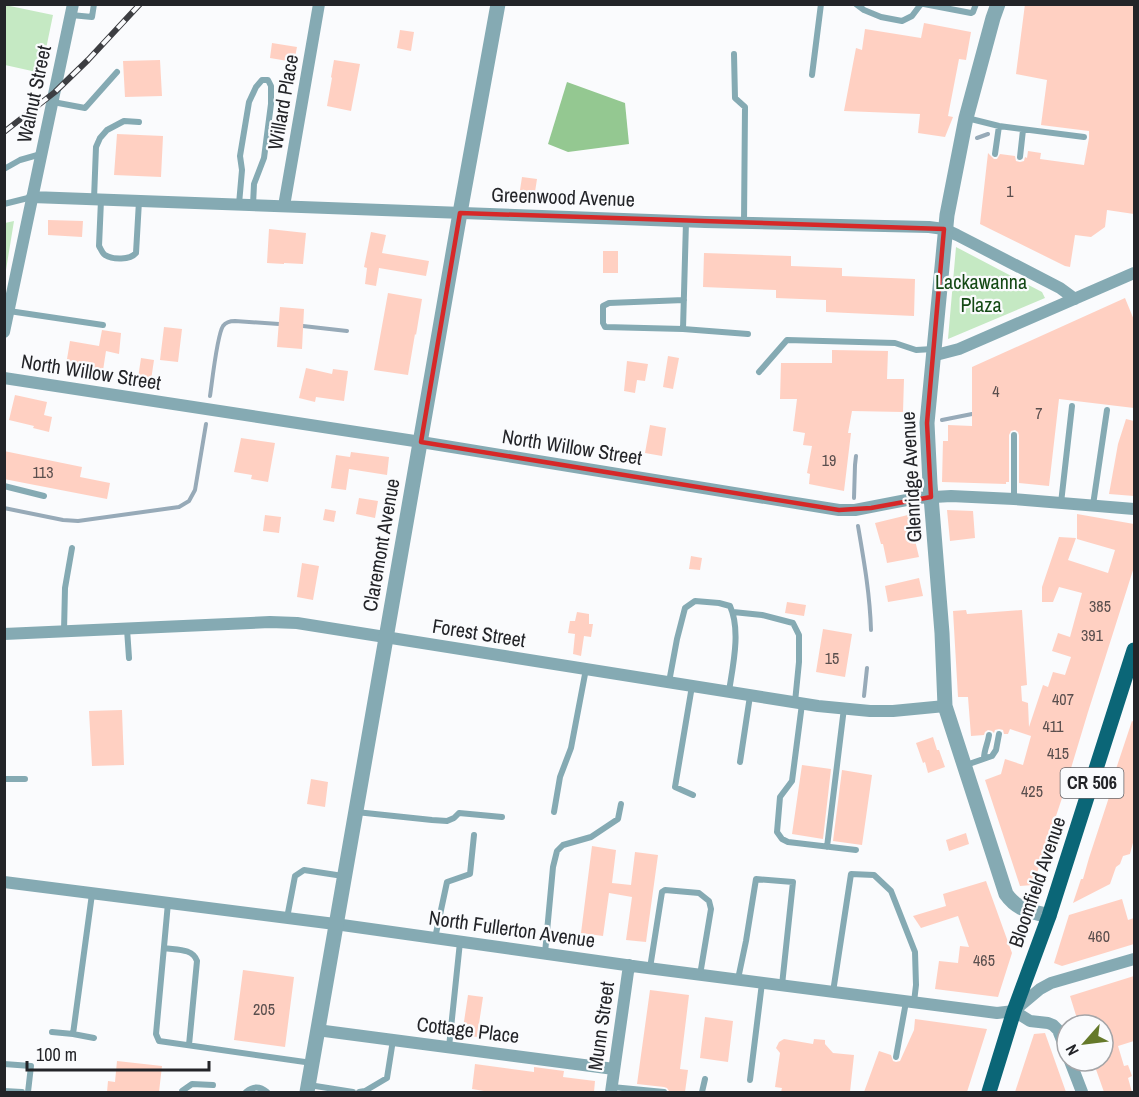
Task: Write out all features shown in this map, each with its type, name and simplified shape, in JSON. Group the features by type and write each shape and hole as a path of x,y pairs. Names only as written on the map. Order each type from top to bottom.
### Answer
{"main road":[{"name":"Bloomfield Avenue","path":"989,1092 1014,1011 1049,916 1134,650"}],"street":[{"name":"Willard Place","path":"284,206 319,4"},
{"name":"Claremont Avenue","path":"308,1089 335,924 498,4"},
{"name":"Glenridge Avenue","path":"998,4 966,118 944,229 927,423 931,496 947,633 945,706 1006,894 1019,908 1049,916"},
{"name":"Walnut Street","path":"4,332 71,7"},
{"name":"Greenwood Avenue","path":"32,197 744,223 924,227 944,229 1059,288 1075,299"},
{"path":"933,353 959,349 1134,273"},
{"name":"North Willow Street","path":"4,378 421,442 839,510 870,508 931,496 1014,499 1134,509"},
{"name":"Forest Street","path":"4,634 270,622 297,623 799,703 870,711 899,711 945,706"},
{"name":"North Fullerton Avenue","path":"4,882 335,924 910,1002 998,1013 1014,1011"},
{"path":"1055,1027 1048,1023 1030,1021 1014,1011 1040,989 1051,983 1134,958"},
{"name":"Munn Street","path":"611,1090 629,965"},
{"name":"Cottage Place","path":"318,1030 614,1069"},
{"path":"1075,1073 1082,1092"}],"lane":[{"path":"71,7 92,17 94,4"},
{"path":"812,75 821,4"},
{"path":"856,4 881,17 902,21 912,16 922,4 971,14 976,4"},
{"path":"734,54 735,98 745,107 744,223"},
{"path":"53,102 85,108 117,72"},
{"path":"239,204 242,170 240,156 249,102 262,80 268,80 271,86 271,104 264,158 254,184 253,205"},
{"path":"966,118 1023,130 1084,137"},
{"path":"139,122 124,121 107,130 96,147 99,246 106,256 126,259 136,254 139,201"},
{"path":"995,154 999,126"},
{"path":"1020,157 1023,130"},
{"path":"4,169 20,160 41,154"},
{"path":"4,204 32,197"},
{"path":"683,329 686,221"},
{"path":"684,300 609,303 603,306 603,323 605,327 683,329 748,334"},
{"path":"7,313 103,324"},
{"path":"759,372 788,340 895,343 933,353"},
{"path":"1061,503 1072,406"},
{"path":"1093,505 1107,410"},
{"path":"1014,435 1014,499"},
{"path":"4,486 44,496"},
{"path":"64,632 65,588 72,548"},
{"path":"669,682 685,608 695,601 719,603 730,606 733,612 736,644 729,692"},
{"path":"733,612 762,615 793,623 799,635 799,703 792,781 780,797 777,832 782,839 788,842 856,850"},
{"path":"127,629 129,658"},
{"path":"554,813 561,777 571,748 586,669"},
{"path":"692,686 675,787 693,795"},
{"path":"740,762 750,695"},
{"path":"827,847 844,708"},
{"path":"984,758 989,735"},
{"path":"965,765 992,756 996,750 999,735"},
{"path":"4,779 25,779"},
{"path":"545,954 557,851 564,845 591,837 618,819 621,804"},
{"path":"356,812 440,821 454,819 459,813 502,817"},
{"path":"435,938 447,882 470,874 474,835"},
{"path":"287,918 295,876 304,870 344,876"},
{"path":"833,992 851,874 874,875 891,891 915,952 916,985 896,1057"},
{"path":"738,979 756,879 793,882 782,985"},
{"path":"650,968 662,892 665,890 699,893 709,900 711,909 700,975"},
{"path":"73,1034 92,893"},
{"path":"168,903 156,1034 159,1041 312,1063"},
{"path":"449,1048 460,942"},
{"path":"164,948 191,952 197,961 189,1045"},
{"path":"750,1080 762,982"},
{"path":"52,1032 94,1038"},
{"path":"359,1092 387,1078 393,1040"},
{"path":"4,1064 31,1066 28,1092"},
{"path":"702,1092 705,1079"},
{"path":"182,1092 192,1084 213,1085"},
{"path":"246,1092 255,1087 267,1092"},
{"path":"308,1089 353,1092"},
{"path":"611,1090 664,1092"},
{"path":"4,1091 22,1092"}],"highlighted area":[{"path":"460,213 944,229 927,423 931,497 871,508 839,510 421,442"}],"green space":[{"path":"5,5 53,15 41,73 5,65"},
{"path":"567,82 625,103 629,144 568,152 548,144"},
{"path":"14,221 5,276 5,223"},
{"name":"Lackawanna Plaza","path":"956,247 1042,292 1045,298 948,339"}],"building":[{"path":"1025,4 1134,4 1134,214 1107,210 1105,227 1091,237 1075,235 1070,267 980,224 988,153 994,159 997,159 1000,154 1015,156 1016,161 1020,162 1024,161 1025,157 1027,158 1028,151 1041,153 1040,159 1084,165 1089,131 1041,125 1047,80 1016,74"},
{"path":"924,23 971,32 966,60 959,59 948,116 953,117 945,137 918,133 920,114 844,111 856,48 862,50 865,29 921,38"},
{"path":"400,30 414,32 411,51 397,48"},
{"path":"272,43 297,47 294,62 270,58"},
{"path":"160,60 162,96 125,97 123,61"},
{"path":"334,60 360,64 351,111 327,106"},
{"path":"117,134 163,136 161,177 114,175"},
{"path":"522,177 537,179 535,192 520,190"},
{"path":"48,220 83,221 82,237 48,235"},
{"path":"269,229 306,233 303,264 267,263"},
{"path":"371,232 386,235 382,253 429,261 426,276 379,268 376,286 365,284 367,268 364,267"},
{"path":"603,251 618,251 618,273 603,273"},
{"path":"704,253 791,256 791,266 842,268 842,276 915,279 914,316 826,312 826,300 776,298 776,290 703,287"},
{"path":"388,293 422,299 408,375 374,370"},
{"path":"1125,298 1134,320 1134,408 1059,399 1049,486 1019,483 1019,435 1015,430 1009,435 1009,482 1006,484 942,482 943,441 948,441 948,425 972,426 972,367"},
{"path":"280,307 304,309 302,349 277,347"},
{"path":"164,327 182,329 178,362 160,360"},
{"path":"102,330 121,333 119,354 106,351 102,377 65,371 70,341 99,346"},
{"path":"832,350 888,351 887,379 904,379 903,412 852,411 844,491 809,484 810,474 807,473 812,446 803,445 805,433 793,431 797,399 780,399 781,363 832,363"},
{"path":"668,356 679,358 673,389 663,387"},
{"path":"141,358 154,360 150,387 137,385"},
{"path":"627,361 648,364 645,381 637,380 635,393 624,391"},
{"path":"306,368 332,374 333,369 348,371 344,401 316,397 315,402 299,398"},
{"path":"15,395 47,402 44,415 52,417 49,432 9,420"},
{"path":"1126,419 1134,421 1134,496 1109,494 1118,444"},
{"path":"650,425 666,428 662,456 645,453"},
{"path":"241,438 275,443 268,482 251,479 252,475 234,472"},
{"path":"4,451 82,467 80,477 110,483 107,499 4,479"},
{"path":"351,452 389,457 387,475 349,469 346,490 331,488 336,455 350,457"},
{"path":"359,498 378,501 375,518 356,514"},
{"path":"325,509 336,511 334,522 323,520"},
{"path":"947,510 973,511 975,538 950,541"},
{"path":"912,514 916,517 918,535 914,536 919,557 887,563 875,523"},
{"path":"1077,514 1134,524 1134,567 1033,885 1020,886 985,780 1001,774 1005,759 1023,765 1031,736 1010,729 1008,734 1004,734 1003,730 999,729 994,733 988,730 984,735 971,736 968,697 958,697 953,611 966,610 967,614 1022,610 1027,685 1021,686 1022,701 1028,703 1029,727 1043,685 1048,687 1053,672 1065,675 1071,657 1052,651 1058,633 1070,637 1082,593 1059,587 1053,602 1042,602 1042,587 1059,537 1076,538 1068,560 1108,573 1115,550 1077,539"},
{"path":"265,515 281,517 279,533 263,531"},
{"path":"691,556 702,558 700,570 689,569"},
{"path":"302,563 319,566 313,600 297,597"},
{"path":"919,578 923,596 888,602 885,586"},
{"path":"787,602 806,605 804,616 785,613"},
{"path":"577,612 589,614 589,624 593,624 591,637 584,636 581,656 573,654 575,634 568,633 570,621 575,621"},
{"path":"823,629 852,634 845,677 816,672"},
{"path":"122,710 124,765 92,766 89,711"},
{"path":"1132,721 1134,722 1134,839 1130,854 1123,856 1110,884 1073,903 1081,879 1083,879"},
{"path":"933,737 945,767 928,773 916,743"},
{"path":"802,765 831,769 823,839 792,834"},
{"path":"842,770 872,775 862,845 833,841"},
{"path":"311,779 328,782 325,807 307,804"},
{"path":"966,833 969,844 949,851 946,840"},
{"path":"592,846 616,850 612,883 631,885 635,852 658,855 646,942 626,940 632,897 609,893 603,936 581,933"},
{"path":"986,881 1012,953 998,997 935,989 939,961 958,963 960,946 969,947 958,916 921,928 913,916 946,906 943,894"},
{"path":"1122,899 1128,920 1134,918 1134,944 1062,966 1054,963 1069,915"},
{"path":"243,970 294,977 285,1047 234,1040"},
{"path":"1134,976 1134,1041 1118,1046 1124,1066 1128,1065 1132,1076 1128,1078 1132,1092 1104,1092 1097,1073 1115,1073 1115,1013 1075,1013 1070,996"},
{"path":"650,990 689,995 680,1069 688,1070 685,1092 637,1084"},
{"path":"468,995 483,997 477,1037 462,1035"},
{"path":"705,1017 733,1021 728,1062 700,1058"},
{"path":"915,1019 987,1029 967,1092 864,1092 879,1051 891,1055 893,1061 900,1061 914,1030"},
{"path":"1045,1033 1055,1061 1055,1073 1059,1073 1066,1092 1015,1092 1034,1034"},
{"path":"784,1039 813,1044 814,1039 825,1040 825,1044 833,1053 854,1055 850,1092 781,1092 782,1088 775,1087 780,1053 776,1048"},
{"path":"117,1061 162,1066 159,1092 107,1092 108,1081 115,1082"},
{"path":"475,1064 534,1072 534,1067 564,1071 563,1077 595,1081 594,1092 483,1092 472,1089"}],"waterway":[{"path":"977,138 988,134"},
{"path":"210,396 217,349 224,325 235,321 279,324"},
{"path":"303,326 347,331"},
{"path":"942,420 972,414"},
{"path":"4,508 78,521 179,507 189,501 195,490 206,424"},
{"path":"854,498 856,456"},
{"path":"858,526 868,591 871,630"},
{"path":"864,696 867,668"}],"railway":[{"path":"4,132 55,92 140,4"}]}
